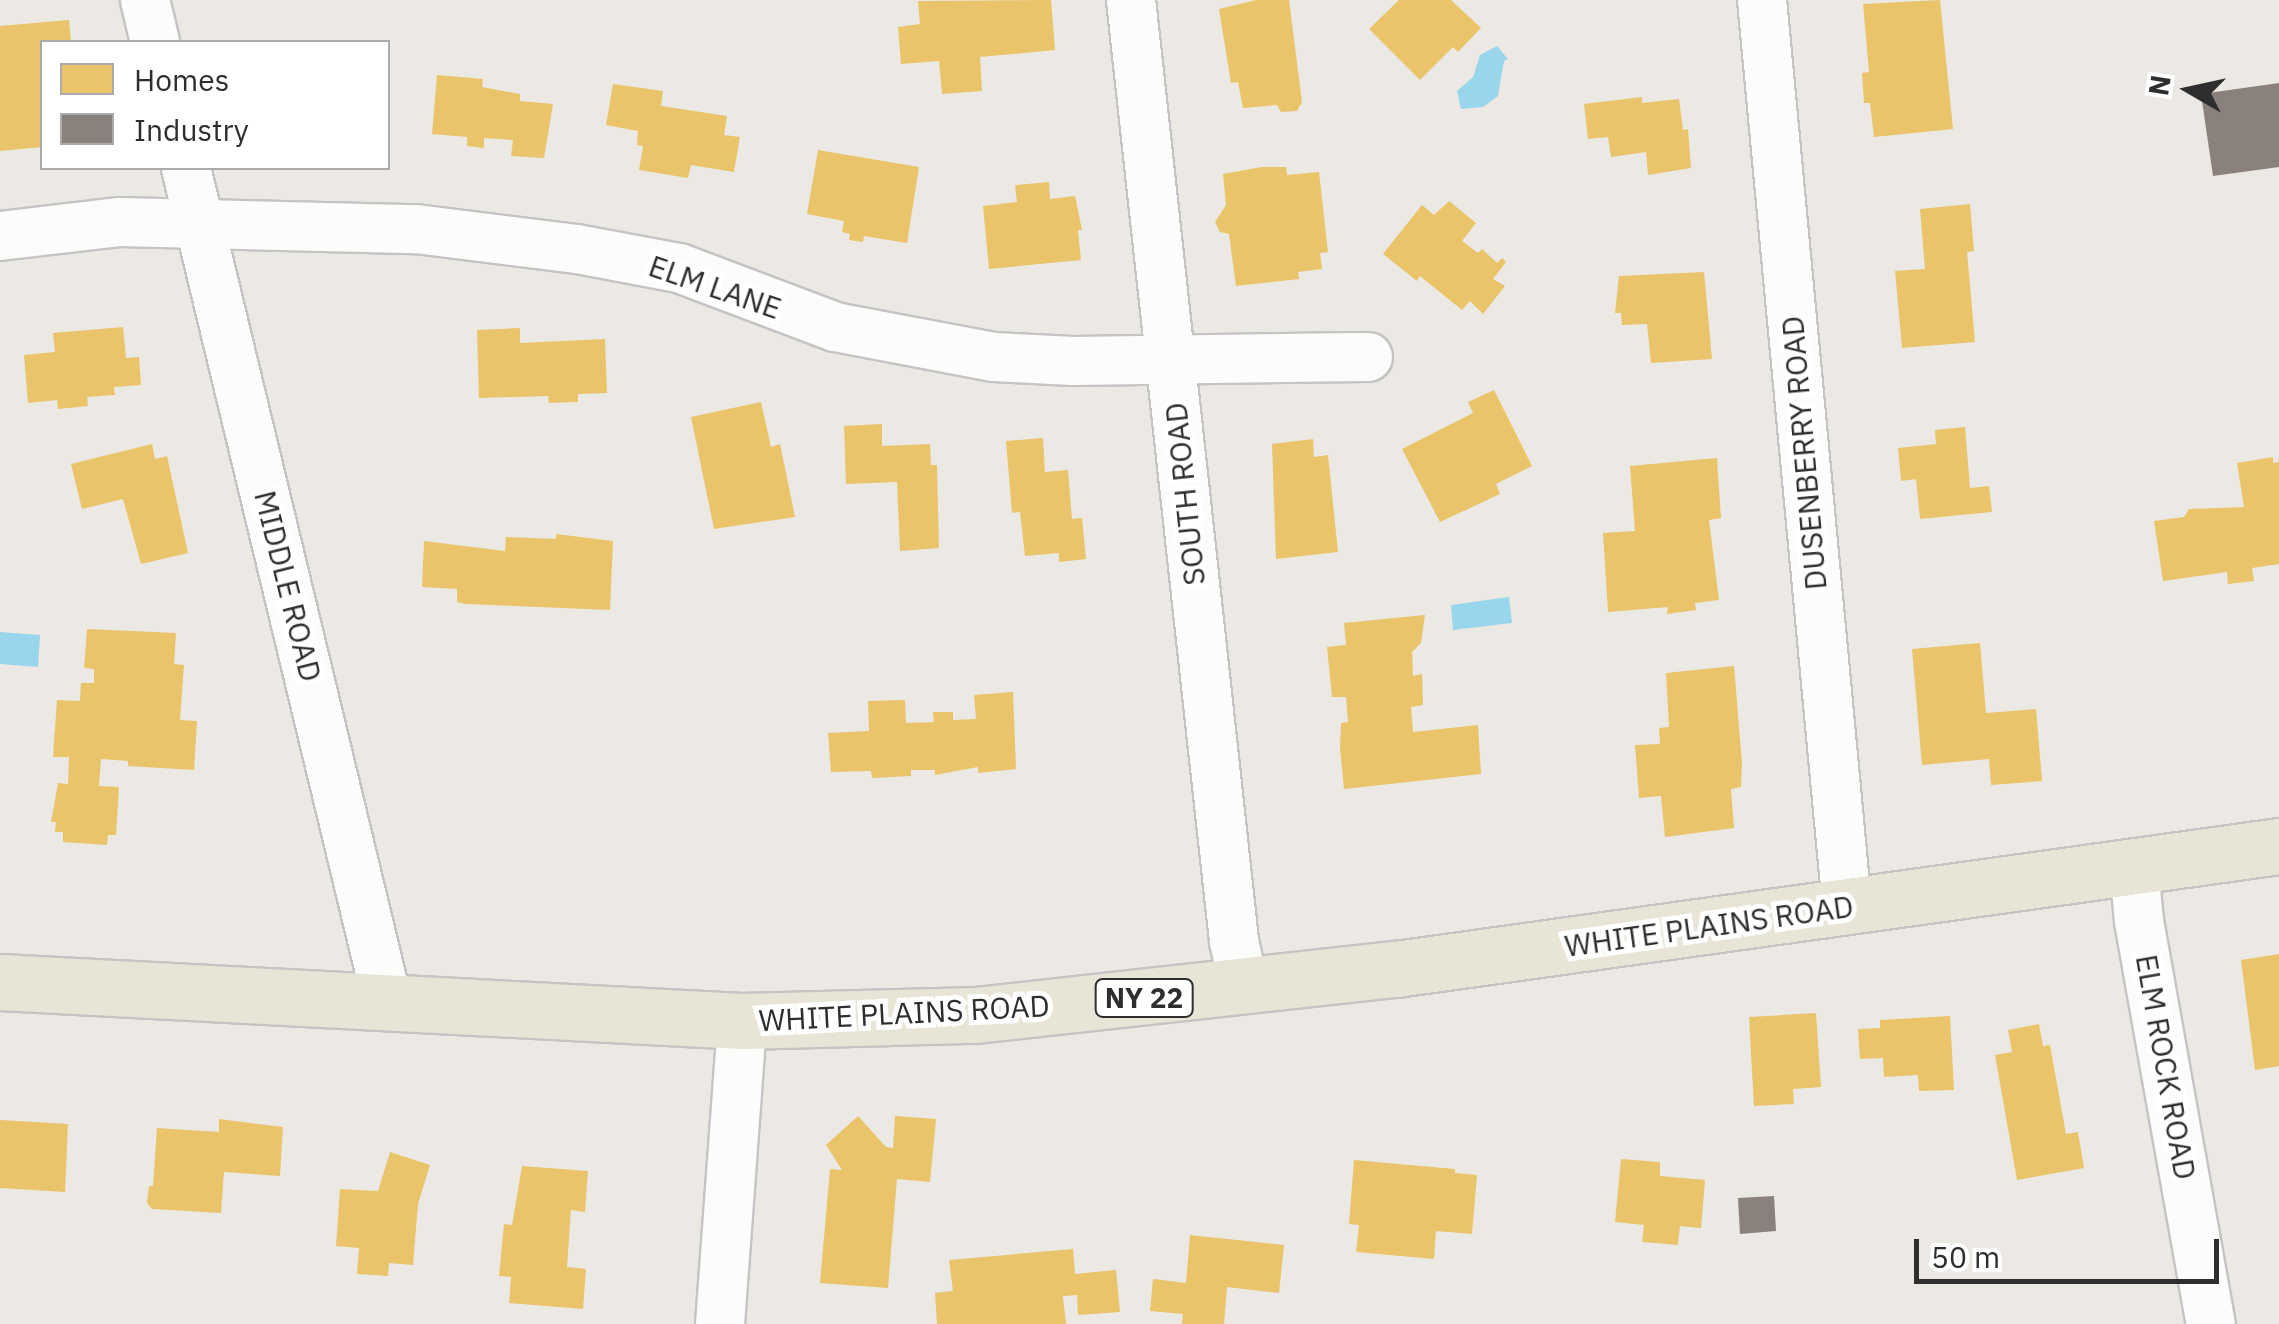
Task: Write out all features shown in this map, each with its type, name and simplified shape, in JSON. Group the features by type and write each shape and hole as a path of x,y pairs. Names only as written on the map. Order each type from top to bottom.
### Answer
{"main road":[{"name":"WHITE PLAINS ROAD","path":"0,982 742,1021 976,1015 1244,986 2279,846"}],"street":[{"path":"145,0 155,40"},
{"name":"SOUTH ROAD","path":"1131,0 1234,941 1244,986"},
{"name":"DUSENBERRY ROAD","path":"1762,0 1847,906"},
{"name":"MIDDLE ROAD","path":"186,170 388,1005"},
{"name":"ELM LANE","path":"0,236 120,222 198,221 416,230 577,249 679,268 792,313 893,341 994,357 1170,361 1368,357"},
{"name":"ELM ROCK ROAD","path":"2134,868 2139,920 2211,1324"},
{"path":"720,1324 742,1021"}],"water":[{"path":"1497,46 1508,59 1504,61 1498,96 1483,107 1461,109 1457,91 1473,77 1480,55"},
{"path":"1509,597 1512,623 1453,630 1451,605"},
{"path":"0,632 40,635 38,667 0,664"}],"building: Homes":[{"path":"1051,0 1055,50 980,57 982,91 942,94 939,61 901,64 898,27 920,24 918,1"},
{"path":"1256,0 1289,0 1302,102 1297,111 1281,112 1277,105 1243,108 1238,82 1231,83 1219,9"},
{"path":"1399,0 1451,0 1481,28 1458,52 1453,47 1420,80 1369,29"},
{"path":"1940,0 1953,129 1874,137 1870,103 1864,103 1862,73 1869,72 1863,4"},
{"path":"69,20 71,40 40,40 40,147 0,151 0,26"},
{"path":"437,75 483,79 482,87 520,94 520,101 553,104 544,158 511,156 513,140 484,138 484,148 467,146 467,137 432,134"},
{"path":"613,84 663,91 661,106 727,116 724,135 740,137 734,172 691,165 688,178 639,170 643,146 637,145 638,131 606,125"},
{"path":"1642,97 1642,103 1679,99 1683,130 1688,129 1691,168 1648,175 1646,152 1611,157 1608,137 1588,139 1584,104"},
{"path":"818,150 919,167 907,243 864,236 863,242 849,240 850,234 842,232 844,221 807,214"},
{"path":"1286,167 1287,175 1319,172 1328,252 1320,253 1322,269 1298,272 1299,279 1236,286 1229,234 1220,232 1215,222 1226,205 1223,174"},
{"path":"1049,182 1050,199 1075,196 1082,230 1078,230 1081,260 989,269 983,206 1017,202 1015,185"},
{"path":"1449,201 1476,223 1462,241 1478,253 1482,249 1497,263 1502,258 1506,262 1493,279 1505,286 1483,314 1470,301 1462,310 1420,276 1417,281 1383,254 1422,205 1434,215"},
{"path":"1970,204 1974,251 1967,252 1975,342 1902,348 1895,271 1925,269 1920,209"},
{"path":"1704,272 1712,359 1651,363 1647,324 1622,325 1621,313 1615,313 1619,276"},
{"path":"123,327 126,358 139,357 141,385 114,387 115,395 87,397 88,406 58,409 57,400 28,403 24,355 55,352 53,333"},
{"path":"520,328 520,343 605,339 607,393 578,394 578,402 549,403 548,396 479,398 477,330"},
{"path":"1494,390 1532,466 1496,484 1500,494 1440,522 1402,449 1473,413 1468,402"},
{"path":"761,402 771,447 780,444 795,517 714,529 691,417"},
{"path":"882,424 882,446 930,444 931,465 937,465 939,548 900,551 897,482 846,484 844,426"},
{"path":"1965,427 1970,488 1989,486 1992,512 1920,519 1916,479 1901,481 1898,448 1936,444 1935,430"},
{"path":"1043,438 1045,472 1068,470 1072,519 1082,518 1086,559 1059,562 1059,553 1025,556 1020,512 1012,513 1006,441"},
{"path":"1313,439 1314,457 1328,455 1338,552 1276,559 1272,444"},
{"path":"152,444 155,459 167,456 188,553 141,564 123,499 82,509 71,464"},
{"path":"2273,457 2273,463 2279,462 2279,564 2252,568 2254,581 2228,584 2227,572 2163,581 2154,521 2184,517 2189,509 2244,507 2237,463"},
{"path":"1717,458 1721,518 1709,520 1719,600 1695,603 1696,610 1667,614 1668,607 1608,612 1603,533 1635,531 1630,466"},
{"path":"556,534 613,541 610,610 465,604 457,602 457,589 422,587 424,541 505,551 506,537 556,539"},
{"path":"1425,615 1421,643 1412,652 1413,676 1422,674 1423,705 1411,707 1413,732 1478,725 1481,774 1344,789 1340,748 1341,723 1348,722 1346,697 1332,697 1327,647 1346,645 1344,623"},
{"path":"87,629 176,633 174,664 184,665 180,720 197,721 194,770 128,766 128,761 101,759 99,786 119,787 116,835 108,835 107,845 63,842 63,832 55,832 56,822 51,822 58,783 68,784 69,757 53,757 57,700 80,701 81,683 94,683 94,669 84,668"},
{"path":"1980,643 1986,713 2036,709 2042,781 1991,785 1989,759 1922,765 1912,649"},
{"path":"1734,666 1742,763 1741,787 1731,789 1734,828 1665,837 1661,796 1639,798 1635,745 1660,744 1659,728 1669,727 1666,673"},
{"path":"1013,692 1016,769 978,773 978,767 935,775 935,770 911,770 911,776 872,778 871,771 831,772 828,733 869,731 868,701 905,700 906,723 934,722 933,712 953,712 953,720 976,719 974,695"},
{"path":"2279,954 2279,1066 2255,1070 2241,960"},
{"path":"1816,1013 1821,1087 1793,1089 1794,1104 1754,1106 1749,1017"},
{"path":"1950,1016 1954,1090 1919,1091 1918,1075 1884,1077 1883,1058 1860,1059 1858,1029 1880,1028 1880,1020"},
{"path":"2039,1024 2043,1046 2050,1045 2066,1134 2078,1132 2084,1168 2017,1180 1995,1055 2012,1052 2008,1030"},
{"path":"858,1116 886,1147 893,1148 895,1116 936,1119 930,1182 897,1179 888,1288 820,1283 830,1169 842,1170 826,1145"},
{"path":"219,1119 283,1127 280,1176 224,1172 221,1213 152,1209 147,1203 149,1186 153,1186 157,1128 219,1132"},
{"path":"0,1120 68,1124 65,1192 0,1188"},
{"path":"390,1152 430,1165 418,1204 413,1265 389,1263 388,1276 357,1274 359,1248 336,1246 340,1189 378,1191"},
{"path":"1621,1159 1660,1162 1660,1176 1705,1180 1701,1228 1680,1226 1678,1245 1642,1242 1644,1225 1615,1222"},
{"path":"1354,1160 1455,1169 1455,1173 1477,1175 1472,1234 1436,1231 1434,1259 1356,1252 1359,1225 1349,1224"},
{"path":"522,1166 588,1171 585,1212 571,1210 567,1267 586,1269 583,1309 509,1303 511,1277 499,1276 504,1224 512,1225"},
{"path":"1190,1235 1284,1245 1279,1293 1227,1287 1224,1324 1182,1324 1183,1314 1150,1311 1153,1279 1186,1283"},
{"path":"1073,1249 1075,1274 1116,1270 1120,1312 1078,1315 1077,1295 1063,1296 1066,1324 937,1324 935,1293 953,1291 949,1260"}],"building: Industry":[{"path":"2279,83 2279,167 2213,176 2201,94"},
{"path":"1774,1196 1776,1231 1740,1234 1738,1198"}]}
